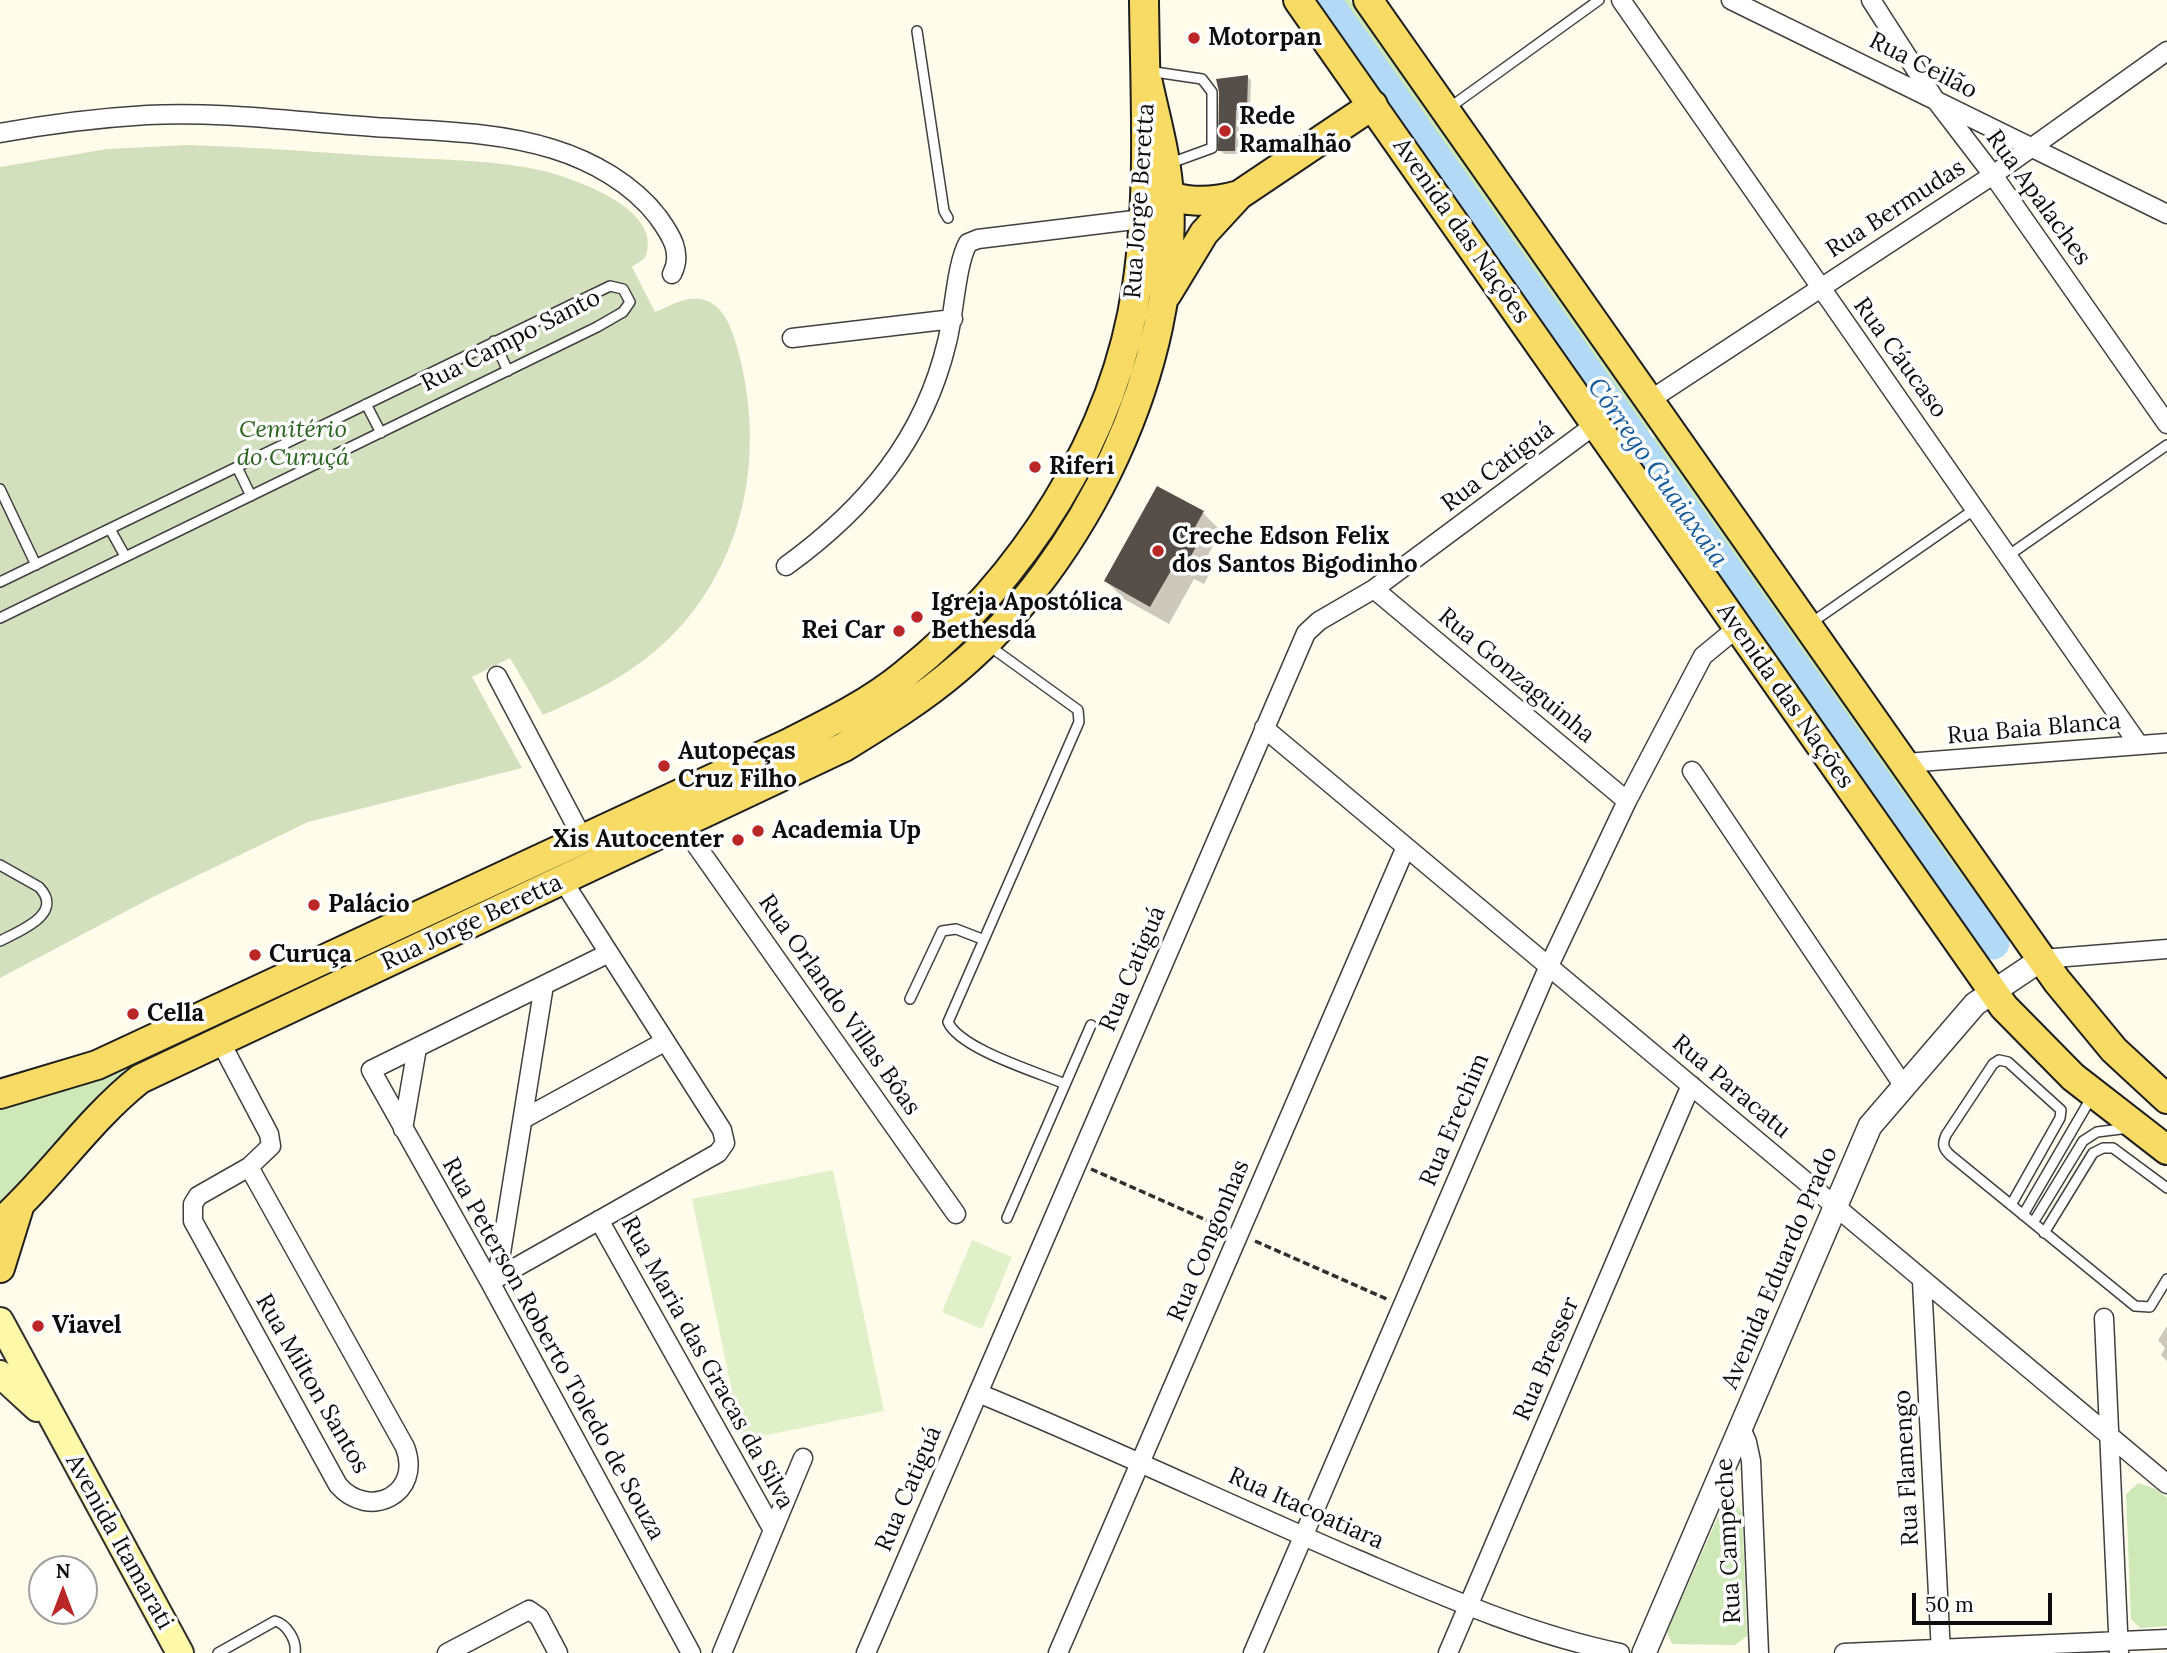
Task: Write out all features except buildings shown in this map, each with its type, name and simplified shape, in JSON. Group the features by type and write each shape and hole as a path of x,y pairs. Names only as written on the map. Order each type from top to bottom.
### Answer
{"main road":[{"name":"Avenida das Nações","path":"1297,0 1992,990 2050,1056 2134,1127 2167,1150"},
{"path":"1368,0 1647,402 1906,763 2042,959 2114,1050 2167,1099"},
{"name":"Rua Jorge Beretta","path":"0,1094 97,1065 787,744 866,701 904,675 993,590 1053,508 1075,469 1111,387 1134,305 1142,219 1149,6"},
{"path":"1147,77 1154,177 1160,189 1169,194 1206,201 1239,195"},
{"name":"Rua Jorge Beretta","path":"10,1215 126,1090 155,1070 844,747 919,699 985,643 1053,564 1102,483 1138,396 1161,306 1169,238 1166,165 1147,77"},
{"path":"1161,306 1204,233 1239,195 1373,105"},
{"path":"2094,1093 2089,1072 2091,1061 2099,1054 2114,1050"},
{"path":"0,1268 10,1215"},
{"name":"Avenida Itamarati","path":"0,1321 180,1653"},
{"name":"Avenida Itamarati","path":"0,1374 58,1430"}],"street":[{"name":"Rua Cáucaso","path":"1621,0 1819,288 1977,507 2139,745"},
{"name":"Rua Ceilão","path":"1731,0 2167,214"},
{"name":"Rua Apalaches","path":"1871,0 1934,98 1993,175 2167,424"},
{"name":"Rua Bermudas","path":"1647,402 1993,175 2167,51"},
{"path":"0,133 104,119 207,115 466,133 525,141 575,157 632,190 667,230 677,253 677,263 671,274"},
{"path":"786,566 835,528 895,461 922,417 933,392 953,319 964,251 973,240 1142,219"},
{"path":"792,338 953,319"},
{"name":"Rua Catiguá","path":"866,1653 1306,634 1319,621 1374,589 1596,424"},
{"name":"Rua Gonzaguinha","path":"1374,589 1627,801"},
{"name":"Rua Erechim","path":"1253,1653 1548,968 1627,801 1703,656 1737,628"},
{"path":"496,676 583,839"},
{"name":"Rua Paracatu","path":"1264,729 2167,1484"},
{"name":"Rua Baia Blanca","path":"1906,763 2167,743"},
{"path":"1692,771 1903,1086"},
{"name":"Rua Orlando Villas Bôas","path":"682,825 956,1214"},
{"name":"Rua Congonhas","path":"1058,1653 1405,849"},
{"path":"494,1280 718,1153 725,1143 722,1130 607,954 563,881"},
{"path":"2042,959 2167,950"},
{"path":"403,1129 417,1048 607,954"},
{"name":"Avenida Eduardo Prado","path":"1644,1653 1870,1126 1975,1004 1992,990 2042,959"},
{"path":"494,1280 544,985"},
{"name":"Rua Milton Santos","path":"220,1041 271,1140 268,1151 248,1167 198,1196 192,1212 197,1231 338,1485 354,1499 364,1502 385,1499 407,1480 410,1468 405,1447 248,1167"},
{"path":"523,1119 664,1042"},
{"name":"Rua Peterson Roberto Toledo de Souza","path":"417,1048 370,1070 494,1280 691,1653"},
{"name":"Rua Bresser","path":"1448,1653 1691,1085"},
{"name":"Rua Maria das Gracas da Silva","path":"599,1220 773,1530"},
{"name":"Rua Flamengo","path":"1923,1281 1940,1651"},
{"path":"2104,1318 2119,1647"},
{"name":"Rua Itacoatiara","path":"978,1393 1141,1461 1303,1536 1467,1607 1527,1629 1620,1653"},
{"name":"Rua Campeche","path":"1741,1428 1748,1442 1751,1461 1759,1653"},
{"path":"722,1653 803,1458"},
{"path":"447,1653 529,1610 536,1613 558,1653"},
{"path":"1844,1653 2119,1647 2167,1639"}],"lane":[{"path":"1445,111 1599,0"},
{"path":"917,31 944,211 948,218"},
{"path":"1147,77 1202,79 1212,92 1212,148 1166,165"},
{"name":"Rua Campo Santo","path":"0,582 610,286 618,285 628,298 629,305 623,312 0,618"},
{"path":"494,341 508,370"},
{"path":"366,404 381,433"},
{"path":"2009,555 2167,445"},
{"path":"237,467 251,496"},
{"path":"0,489 36,565"},
{"path":"1807,626 1977,507"},
{"path":"110,529 125,556"},
{"path":"985,643 1078,710 1080,716 948,1016 950,1027 976,1046 1065,1084"},
{"path":"0,865 44,891 46,908 41,919 0,941"},
{"path":"910,999 942,931 956,929 982,939"},
{"path":"1007,1218 1091,1024"},
{"path":"2011,1205 2061,1110 2008,1062 1999,1060 1993,1063 1946,1135 1943,1145 1950,1155 2045,1233 2138,1308 2150,1307 2167,1279"},
{"path":"2023,1215 2094,1093"},
{"path":"2033,1223 2088,1136 2097,1132 2134,1127"},
{"path":"2045,1233 2097,1150 2113,1148 2167,1188"},
{"path":"218,1653 275,1621 286,1627 295,1644 295,1653"}],"green space":[{"path":"1332,0 1350,0 1651,429 1640,437"},
{"name":"Cemitério do Curuçá","path":"187,145 507,165 559,175 615,200 642,225 648,241 645,258 632,267 655,312 685,300 705,300 717,307 733,333 745,380 749,414 750,448 740,514 716,577 697,606 664,643 628,671 543,715 510,658 472,677 522,768 308,822 153,897 0,978 0,167 107,149"},
{"path":"1656,436 2004,931 1999,935 1954,883 1645,444"},
{"path":"148,1057 150,1061 0,1213 0,1106 101,1077"},
{"path":"833,1170 884,1411 742,1440 692,1199"},
{"path":"972,1240 1012,1257 982,1329 942,1312"},
{"path":"2138,1483 2156,1489 2167,1498 2167,1626 2140,1628 2131,1619 2126,1494"},
{"path":"1725,1501 1735,1501 1742,1513 1747,1636 1735,1645 1672,1644 1667,1632"}],"waterway":[{"name":"Córrego Guaiaxaia","path":"1324,0 1942,877 1993,943"}],"place":[{"name":"Motorpan","path":"1194,38"},
{"name":"Rede Ramalhão","path":"1225,131"},
{"name":"Riferi","path":"1035,467"},
{"name":"Creche Edson Felix dos Santos Bigodinho","path":"1158,551"},
{"name":"Igreja Apostólica Bethesda","path":"917,617"},
{"name":"Rei Car","path":"899,631"},
{"name":"Autopeças Cruz Filho","path":"664,766"},
{"name":"Academia Up","path":"758,831"},
{"name":"Xis Autocenter","path":"738,840"},
{"name":"Palácio","path":"314,905"},
{"name":"Curuça","path":"255,955"},
{"name":"Cella","path":"133,1014"},
{"name":"Viavel","path":"38,1326"}]}
